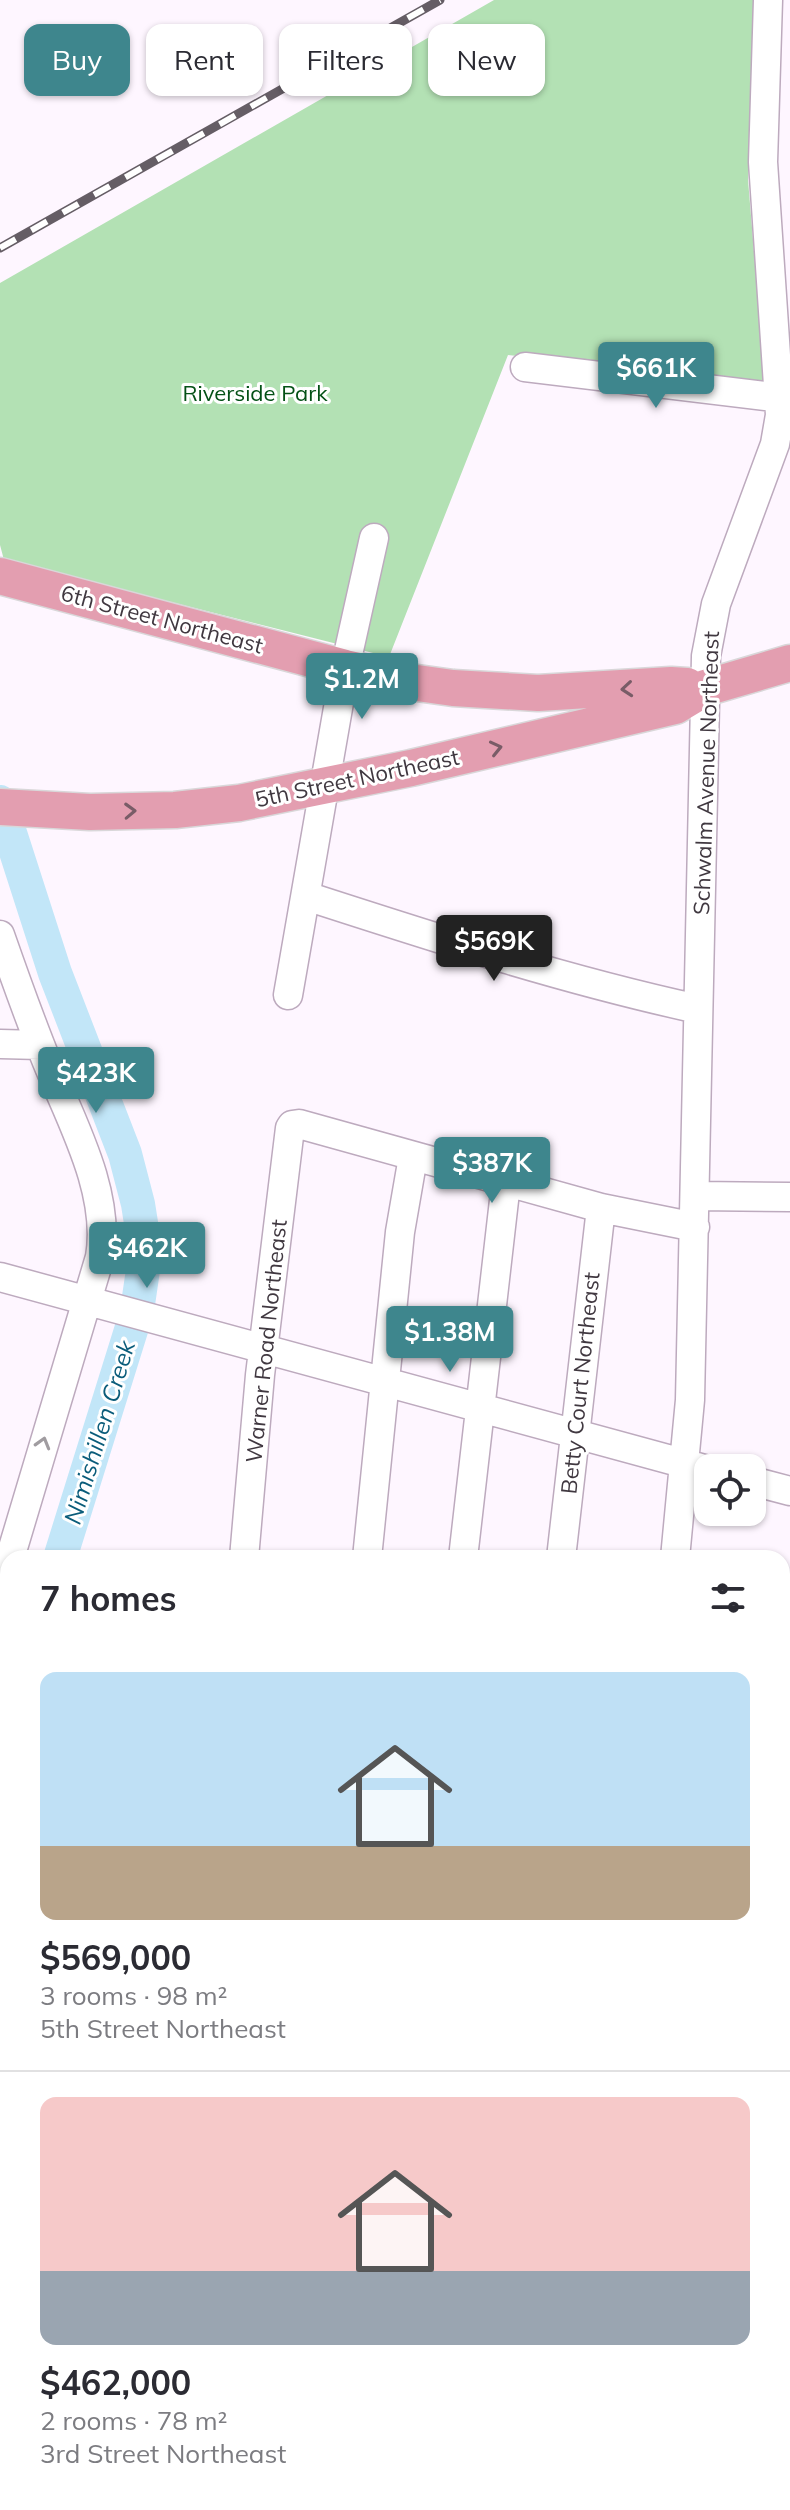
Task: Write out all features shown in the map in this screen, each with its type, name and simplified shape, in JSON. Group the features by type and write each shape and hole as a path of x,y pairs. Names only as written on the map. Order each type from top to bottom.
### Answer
{"main road":[{"name":"6th Street Northeast","path":"0,576 345,668 410,682 495,692 582,692 671,685 705,688"},
{"path":"705,688 790,663"},
{"name":"5th Street Northeast","path":"0,807 52,812 204,808 326,786 675,706 705,688"}],"street":[{"name":"Schwalm Avenue Northeast","path":"696,1454 690,1400 705,688 709,631 775,444 785,399 763,162 768,0"},
{"path":"525,367 785,399"},
{"path":"288,995 345,668 374,538"},
{"path":"306,896 493,956 621,992 698,1009"},
{"path":"0,935 100,1202 102,1243 94,1302 11,1516 10,1550"},
{"path":"0,1044 40,1045"},
{"name":"Warner Road Northeast","path":"245,1550 290,1128 299,1124 413,1157"},
{"path":"368,1550 400,1232 413,1157 601,1208 695,1227"},
{"path":"464,1550 506,1183"},
{"path":"696,1196 790,1197"},
{"name":"Betty Court Northeast","path":"562,1550 601,1208"},
{"path":"0,1277 694,1466"},
{"name":"Schwalm Avenue Northeast","path":"677,1550 694,1479"},
{"path":"766,1485 790,1491"}],"green space":[{"name":"Riverside Park","path":"494,0 755,0 748,180 765,383 508,355 389,657 4,560 0,545 0,283 326,96 412,96 412,47 428,38 428,96 545,96 545,24 452,24"}],"waterway":[{"name":"Nimishillen Creek","path":"0,802 55,973 125,1154 144,1242 137,1311 62,1550"}],"railway":[{"path":"0,248 440,0"}]}
